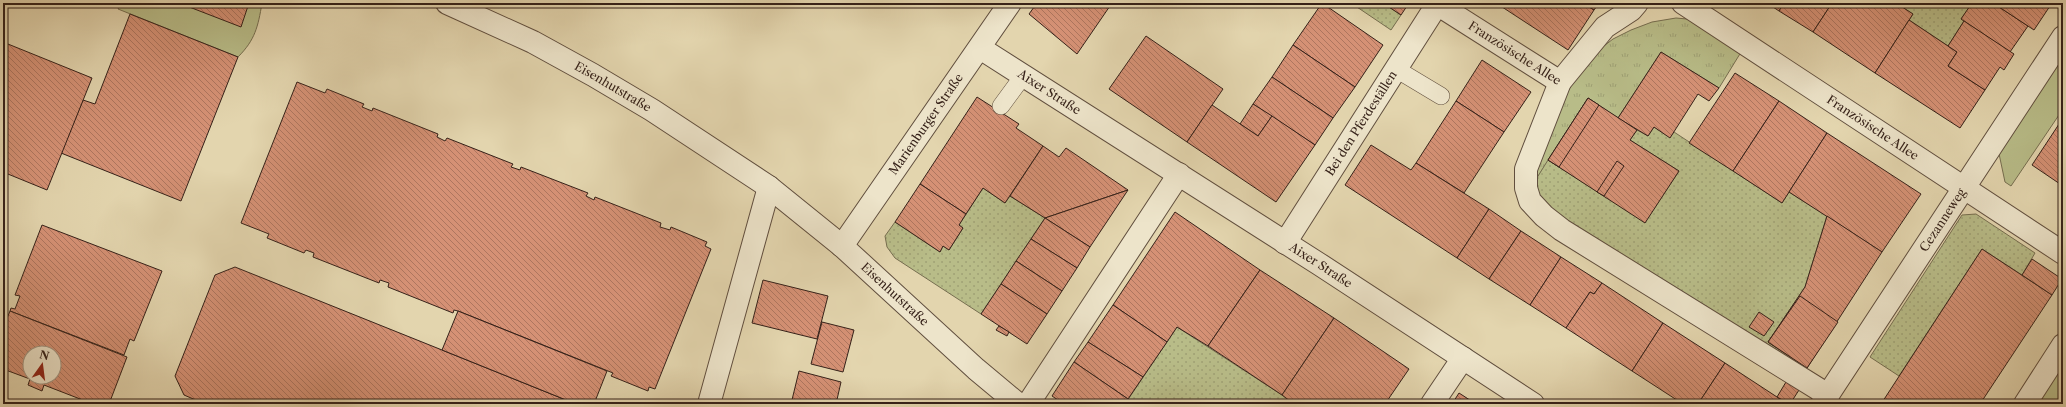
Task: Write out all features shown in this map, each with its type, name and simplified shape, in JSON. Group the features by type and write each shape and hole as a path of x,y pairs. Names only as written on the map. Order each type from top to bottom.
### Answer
{"street":[{"name":"Eisenhutstraße","path":"447,3 533,42 593,74 652,110 769,187 842,246 976,369 1018,404"},
{"name":"Marienburger Straße","path":"842,246 1010,3"},
{"name":"Französische Allee","path":"1437,3 1560,82 1605,27 1631,10 1637,3"},
{"name":"Bei den Pferdeställen","path":"1285,243 1437,3"},
{"name":"Französische Allee","path":"1683,3 2063,253"},
{"name":"Cezanneweg","path":"1825,400 2063,37"},
{"name":"Aixer Straße","path":"980,48 1179,174 1533,404"},
{"path":"1560,82 1526,169 1526,188 1530,201 1544,216 1562,230 1825,400"},
{"path":"1028,404 1179,174"},
{"path":"709,404 769,187"},
{"path":"2026,404 2063,344"},
{"path":"1432,404 1463,358"}],"lane":[{"path":"1396,69 1441,96"},
{"path":"1001,106 1024,76"}],"green space":[{"path":"121,3 262,3 255,33 244,51 238,57 118,9"},
{"path":"1351,3 1383,3 1401,15 1391,30"},
{"path":"1896,3 1972,3 1961,19 1964,21 1948,46 1909,20 1913,14"},
{"path":"1676,18 1698,20 1746,44 1719,88 1661,52 1618,118 1588,98 1535,181 1533,153 1565,76 1613,39 1652,22"},
{"path":"2063,51 2063,109 2011,186 2005,182 1998,149"},
{"path":"1654,127 1670,137 1674,132 1782,203 1789,192 1827,216 1805,287 1768,342 1807,368 1803,373 1566,223 1537,197 1535,181 1548,160 1645,222 1679,171 1630,140 1637,130 1648,136"},
{"path":"983,188 1005,203 1010,196 1045,218 981,314 895,258 887,247 885,236 895,222 940,252 943,246 949,250 963,228 959,225"},
{"path":"1976,214 2035,253 2022,275 1982,249 1899,376 1870,357 1962,215"},
{"path":"1177,327 1282,395 1294,404 1125,404"},
{"path":"2063,362 2063,400 2060,404 2035,404"}],"building":[{"path":"179,3 249,3 241,27"},
{"path":"1037,3 1112,3 1077,54 1029,14"},
{"path":"1322,3 1383,45 1355,87 1293,45"},
{"path":"1383,3 1409,3 1401,15"},
{"path":"1496,3 1583,3 1594,10 1568,50"},
{"path":"1583,3 1599,3 1594,10"},
{"path":"1767,3 1784,3 1779,11"},
{"path":"1784,3 1832,3 1813,32 1779,11"},
{"path":"1832,3 1896,3 1913,14 1875,73 1813,32"},
{"path":"1972,3 1993,3 2028,26 2010,52 1961,19"},
{"path":"1993,3 2052,3 2034,30"},
{"path":"130,14 238,57 181,201 61,153 83,100 95,104"},
{"path":"1909,20 1957,52 1948,66 1985,90 1960,128 1875,73"},
{"path":"1964,21 2014,54 2004,70 2000,67 1985,90 1948,66 1957,52 1948,46"},
{"path":"1146,36 1223,89 1187,142 1109,89"},
{"path":"3,42 92,78 47,190 3,172"},
{"path":"1293,45 1355,87 1333,118 1272,77"},
{"path":"1661,52 1719,88 1709,101 1698,94 1670,138 1654,127 1648,136 1618,118"},
{"path":"1482,60 1531,92 1504,132 1456,101"},
{"path":"1735,73 1779,101 1733,171 1689,143"},
{"path":"1272,77 1333,118 1315,145 1253,104"},
{"path":"297,82 325,93 327,89 364,104 362,107 372,111 373,108 438,134 437,137 445,141 447,138 513,164 511,167 520,170 521,167 588,193 586,196 594,200 595,197 661,223 660,227 670,230 671,227 707,242 705,246 711,249 655,389 649,387 648,391 611,376 613,373 458,311 454,310 453,313 388,287 389,283 380,280 379,283 313,257 314,253 306,250 304,253 267,238 269,234 241,223"},
{"path":"977,97 1019,124 1016,128 1043,146 1005,203 983,188 966,214 920,184"},
{"path":"1588,98 1637,130 1630,140 1679,171 1645,223 1548,160"},
{"path":"1588,98 1599,105 1559,167 1548,160"},
{"path":"1456,101 1504,132 1464,193 1416,163"},
{"path":"1779,101 1827,133 1782,203 1733,171"},
{"path":"1253,104 1272,116 1258,136 1240,124"},
{"path":"1212,105 1258,136 1272,116 1315,145 1276,202 1187,142"},
{"path":"2063,118 2063,186 2032,165"},
{"path":"1827,133 1921,194 1882,252 1789,192"},
{"path":"1371,145 1411,170 1416,163 1489,209 1457,258 1345,185"},
{"path":"1043,146 1059,157 1066,148 1128,190 1045,218 1010,196"},
{"path":"1617,161 1624,166 1604,196 1597,192"},
{"path":"920,184 966,214 959,225 963,228 949,250 943,246 940,252 895,222"},
{"path":"1128,190 1090,247 1045,218"},
{"path":"1489,209 1521,231 1489,279 1457,258"},
{"path":"1175,212 1260,270 1208,346 1177,327 1167,342 1113,305"},
{"path":"1827,216 1882,252 1807,368 1768,342 1805,287"},
{"path":"1045,218 1090,247 1077,268 1031,239"},
{"path":"42,225 162,271 134,341 130,339 124,355 10,311 11,308 15,309 20,296 15,295"},
{"path":"1521,231 1561,257 1530,305 1489,279"},
{"path":"1031,239 1077,268 1062,291 1016,261"},
{"path":"1982,249 2052,295 1980,404 1881,404"},
{"path":"1561,257 1602,283 1594,294 1590,292 1566,328 1530,305"},
{"path":"2032,259 2062,279 2052,295 2022,275"},
{"path":"1016,261 1062,291 1047,314 1001,284"},
{"path":"235,267 576,404 205,404 184,395 175,376 215,275"},
{"path":"1260,270 1334,318 1282,395 1208,346"},
{"path":"763,280 828,296 817,339 752,323"},
{"path":"1602,283 1663,323 1632,371 1566,328 1590,292 1594,294"},
{"path":"1001,284 1047,314 1027,344 981,314"},
{"path":"1800,296 1838,322 1807,368 1768,342"},
{"path":"1113,305 1167,342 1143,377 1088,342"},
{"path":"10,311 127,357 109,404 93,404 44,385 62,385 62,345 22,345 22,376 3,369 3,328"},
{"path":"458,311 607,371 594,404 576,404 442,350"},
{"path":"1759,312 1774,322 1764,336 1749,327"},
{"path":"1334,318 1409,369 1385,404 1294,404 1282,395"},
{"path":"822,322 854,330 843,372 811,364"},
{"path":"1663,323 1725,363 1698,404 1683,404 1632,371"},
{"path":"999,326 1009,332 1007,336 996,330"},
{"path":"1088,342 1143,377 1128,399 1074,362"},
{"path":"1074,362 1128,399 1125,404 1064,404 1052,396"},
{"path":"1725,363 1777,397 1788,404 1698,404"},
{"path":"799,371 841,382 836,404 791,404"},
{"path":"1786,382 1799,390 1790,404 1777,397"},
{"path":"28,385 44,385 42,391"},
{"path":"1459,393 1476,404 1452,404"}]}
